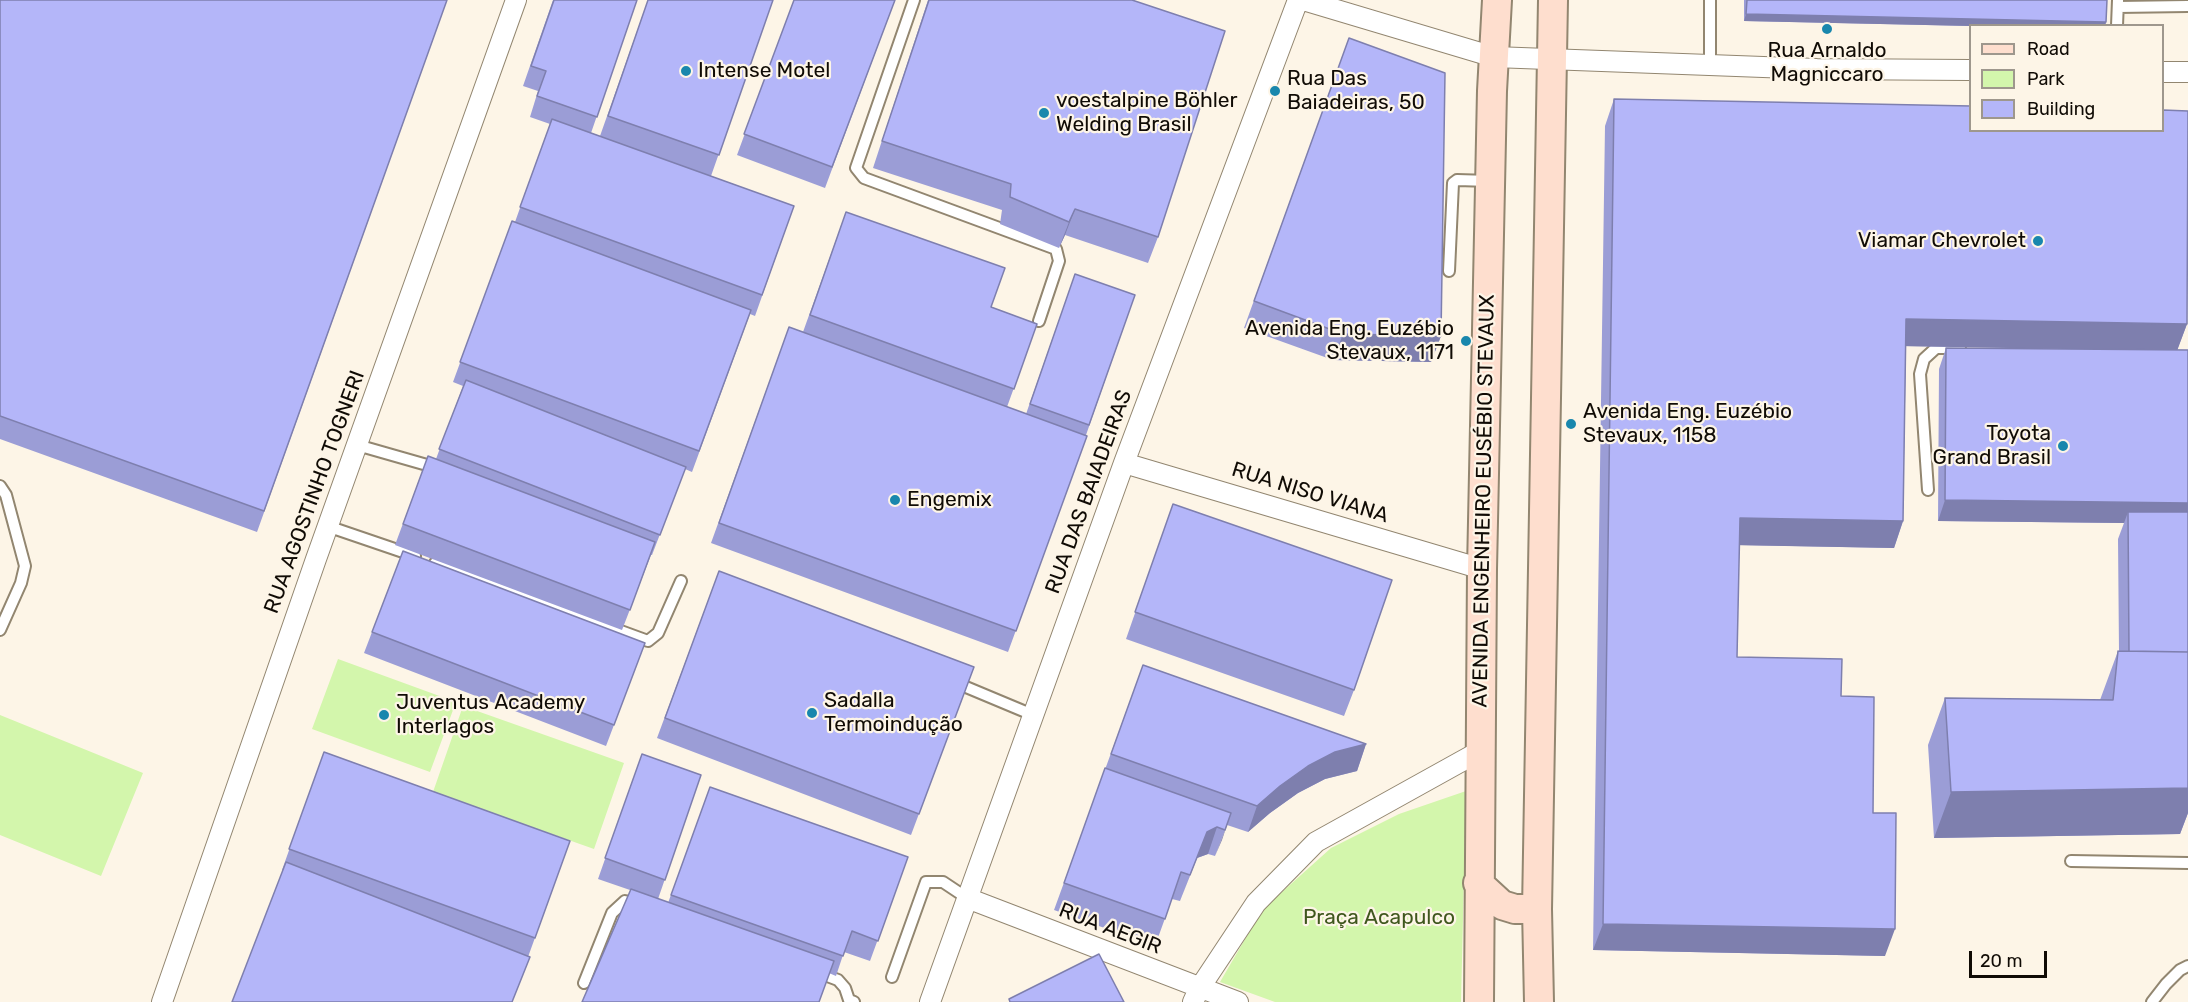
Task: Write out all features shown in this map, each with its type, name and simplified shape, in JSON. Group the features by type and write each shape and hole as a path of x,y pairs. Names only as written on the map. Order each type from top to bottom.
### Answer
{"main road":[{"name":"AVENIDA ENGENHEIRO EUSÉBIO STEVAUX","path":"1479,1002 1478,883 1482,569 1490,181 1497,0"},
{"path":"1539,1002 1538,909 1553,0"},
{"path":"1478,883 1502,905 1515,909 1538,909"}],"street":[{"name":"RUA AGOSTINHO TOGNERI","path":"162,1002 327,526 516,0"},
{"name":"RUA DAS BAIADEIRAS","path":"930,1002 1124,463 1298,0"},
{"path":"1303,0 1494,57 1817,69 1969,70"},
{"path":"2164,72 2188,72"},
{"name":"RUA NISO VIANA","path":"1124,463 1482,569"},
{"path":"1196,995 1256,903 1316,842 1480,751"},
{"name":"RUA AEGIR","path":"967,898 1196,995 1238,1002"}],"lane":[{"path":"914,0 856,168 864,178 1056,249 1059,261 1039,321"},
{"path":"1710,0 1710,64"},
{"path":"2117,24 2118,3 2188,6"},
{"path":"1449,271 1453,183 1457,180 1490,181"},
{"path":"1928,490 1920,374 1924,359 1936,348 1971,349"},
{"path":"357,445 427,465"},
{"path":"0,486 6,495 24,566 21,583 0,630"},
{"path":"327,526 648,640 658,633 681,582"},
{"path":"942,677 1034,715"},
{"path":"2071,861 2188,863"},
{"path":"892,977 926,882 944,882 967,898"},
{"path":"584,983 612,913 624,901 647,909"},
{"path":"2152,1002 2180,970 2188,966"},
{"path":"804,967 838,980 849,1000 854,1002"}],"green space":[{"name":"Juventus Academy Interlagos","path":"338,659 456,702 430,772 312,729"},
{"path":"463,706 624,763 594,849 433,792"},
{"path":"0,715 143,773 101,876 0,835"},
{"name":"Praça Acapulco","path":"1466,791 1461,1002 1275,1002 1220,982 1262,910 1331,848 1399,814"}],"building":[{"path":"0,0 447,0 264,511 0,416"},
{"path":"554,0 637,0 597,117 537,96 546,71 531,66"},
{"name":"Intense Motel","path":"648,0 773,0 719,155 608,116"},
{"path":"794,0 895,0 832,167 744,134"},
{"name":"voestalpine Böhler Welding Brasil","path":"929,0 1132,0 1225,31 1158,237 1075,209 1069,222 1010,197 1011,184 882,141"},
{"path":"1747,0 2107,0 2106,22 1746,14"},
{"path":"1349,38 1445,73 1441,336 1343,334 1254,301"},
{"path":"1614,99 1969,106 1969,132 2164,132 2164,110 2188,111 2187,324 1906,319 1903,521 1740,518 1737,657 1842,659 1841,696 1874,697 1873,813 1896,813 1895,929 1603,924"},
{"path":"552,119 794,206 762,295 520,207"},
{"path":"846,212 1005,268 991,307 1037,324 1014,389 810,315"},
{"path":"512,221 751,310 699,451 460,362"},
{"path":"1075,274 1135,295 1089,425 1030,404"},
{"name":"Engemix","path":"789,327 1087,436 1016,631 719,523"},
{"name":"Toyota Grand Brasil","path":"1946,348 2188,350 2188,503 1945,500"},
{"path":"466,380 686,467 660,535 439,449"},
{"path":"428,456 655,542 630,610 403,524"},
{"path":"1173,504 1392,580 1354,690 1135,612"},
{"path":"2128,512 2188,512 2188,652 2129,651"},
{"path":"403,551 645,643 614,725 372,632"},
{"name":"Sadalla Termoindução","path":"719,571 974,667 919,814 665,718"},
{"path":"2118,651 2188,652 2188,788 1951,792 1945,698 2113,700"},
{"path":"1143,665 1366,744 1335,752 1308,766 1257,806 1111,754"},
{"path":"324,752 570,841 535,938 289,849"},
{"path":"642,754 701,775 665,880 605,858"},
{"path":"1105,768 1231,813 1225,830 1217,827 1207,832 1190,875 1181,872 1165,919 1064,883"},
{"path":"710,787 908,857 878,941 852,931 843,956 671,895"},
{"path":"286,862 530,957 512,1002 232,1002"},
{"path":"631,889 834,961 819,1002 582,1002"},
{"path":"1099,954 1124,1002 1010,1002 1009,999"}],"place":[{"name":"Rua Arnaldo Magniccaro","path":"1827,29"},
{"name":"Intense Motel","path":"686,71"},
{"name":"Rua Das Baiadeiras, 50","path":"1275,91"},
{"name":"voestalpine Böhler Welding Brasil","path":"1044,113"},
{"name":"Viamar Chevrolet","path":"2038,241"},
{"name":"Avenida Eng. Euzébio Stevaux, 1171","path":"1466,341"},
{"name":"Avenida Eng. Euzébio Stevaux, 1158","path":"1571,424"},
{"name":"Toyota Grand Brasil","path":"2063,446"},
{"name":"Engemix","path":"895,500"},
{"name":"Sadalla Termoindução","path":"812,713"},
{"name":"Juventus Academy Interlagos","path":"384,715"}]}
